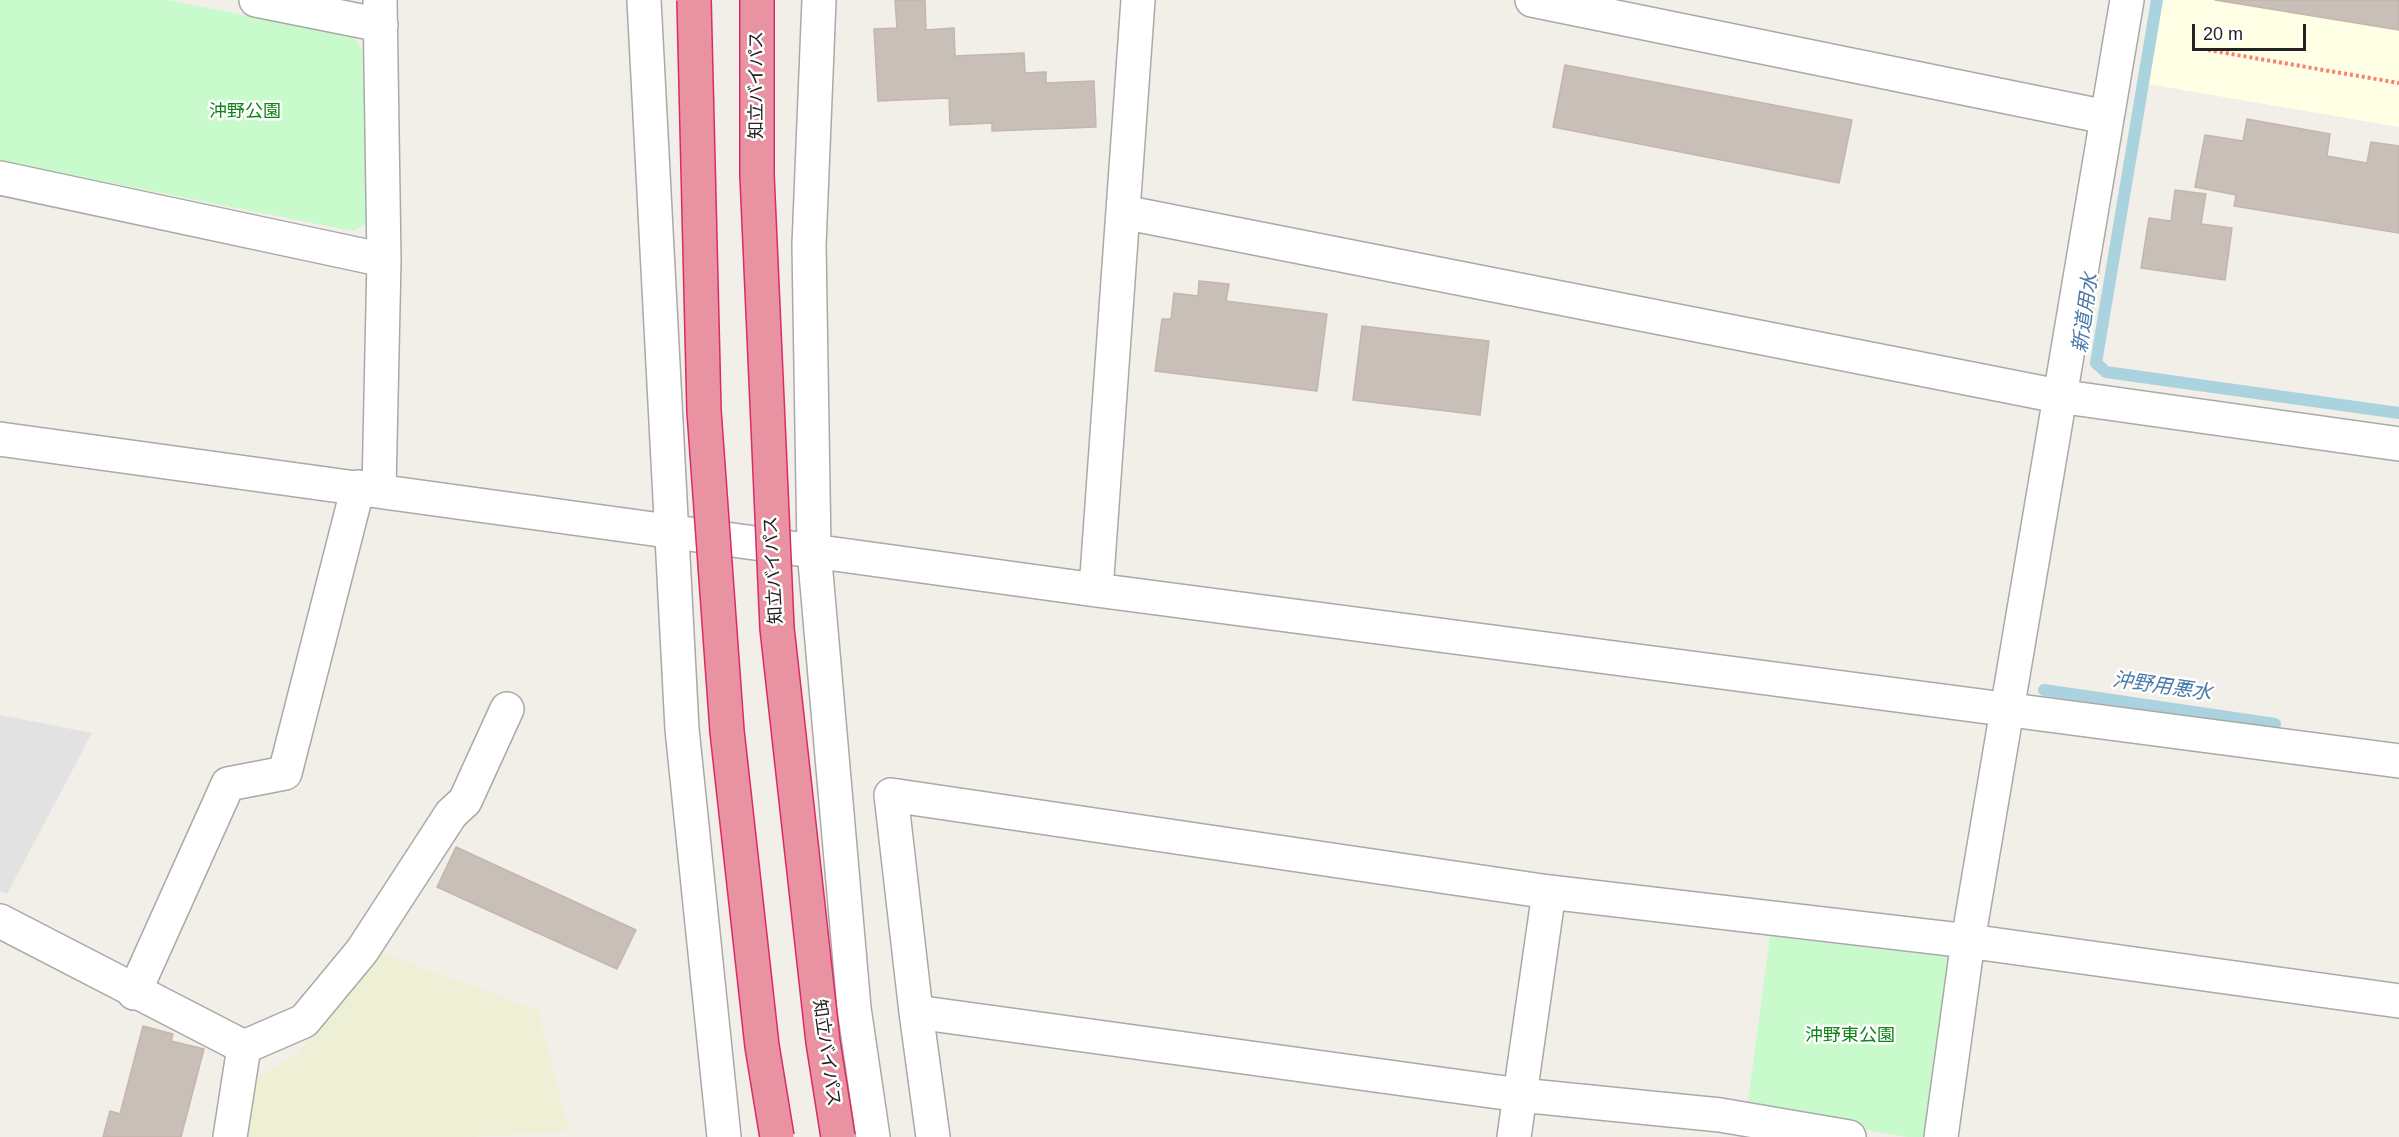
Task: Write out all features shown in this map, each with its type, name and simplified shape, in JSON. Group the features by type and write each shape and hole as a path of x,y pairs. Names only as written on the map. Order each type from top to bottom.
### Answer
{"highway":[{"path":"694,0 704,411 727,731 762,1046 777,1137"},
{"name":"知立バイパス","path":"757,0 757,175 777,628 823,1042 838,1137"}],"street":[{"path":"134,993 228,784 285,773 369,488 384,260 380,12 256,0"},
{"path":"644,0 682,729 724,1137"},
{"path":"819,0 809,245 814,550 854,1008 873,1137"},
{"path":"1096,590 1138,0"},
{"path":"1532,0 2106,117"},
{"path":"1941,1137 1968,941 2058,396 2127,0"},
{"path":"0,178 384,260"},
{"path":"1123,212 2058,396 2399,444"},
{"path":"0,439 369,488 1096,590 2399,761"},
{"path":"0,921 134,993 243,1047 304,1021 362,951 451,814 465,801 507,709"},
{"path":"933,1137 891,795 1549,892 1968,941 2399,1001"},
{"path":"1514,1137 1549,892"},
{"path":"916,1012 1520,1095 1719,1126 1849,1137"},
{"path":"231,1137 243,1047"}],"path":[{"path":"2208,50 2399,82"}],"shaded area":[{"path":"2162,0 2399,0 2399,127 2148,84"},
{"path":"0,715 92,733 7,894 0,891"},
{"path":"379,952 538,1010 569,1131 474,1137 247,1137 256,1078 297,1054"}],"green space":[{"name":"沖野公園","path":"0,0 167,0 353,36 366,55 369,222 353,231 0,161"},
{"name":"沖野東公園","path":"1770,936 1957,958 1930,1137 1907,1137 1747,1109"}],"building":[{"path":"895,0 925,0 926,30 954,28 955,56 1024,53 1025,73 1046,72 1046,83 1094,81 1096,127 992,131 992,123 950,125 949,98 878,101 874,29 897,28"},
{"path":"2215,0 2399,0 2399,30"},
{"path":"1565,65 1852,120 1839,183 1553,127"},
{"path":"2247,119 2330,134 2327,156 2367,163 2371,142 2399,146 2399,233 2234,206 2236,195 2195,187 2205,135 2243,141"},
{"path":"2175,190 2206,194 2201,224 2232,228 2225,280 2141,268 2149,218 2171,221"},
{"path":"1199,281 1229,284 1226,301 1327,314 1317,391 1155,371 1162,319 1171,319 1174,293 1198,296"},
{"path":"1362,326 1489,341 1480,415 1353,400"},
{"path":"456,847 636,930 617,969 437,887"},
{"path":"143,1026 173,1034 171,1041 204,1049 181,1137 103,1137 110,1111 120,1114"}],"waterway":[{"name":"新道用水","path":"2157,0 2096,363 2106,372 2399,413"},
{"name":"沖野用悪水","path":"2044,690 2275,724"}]}
